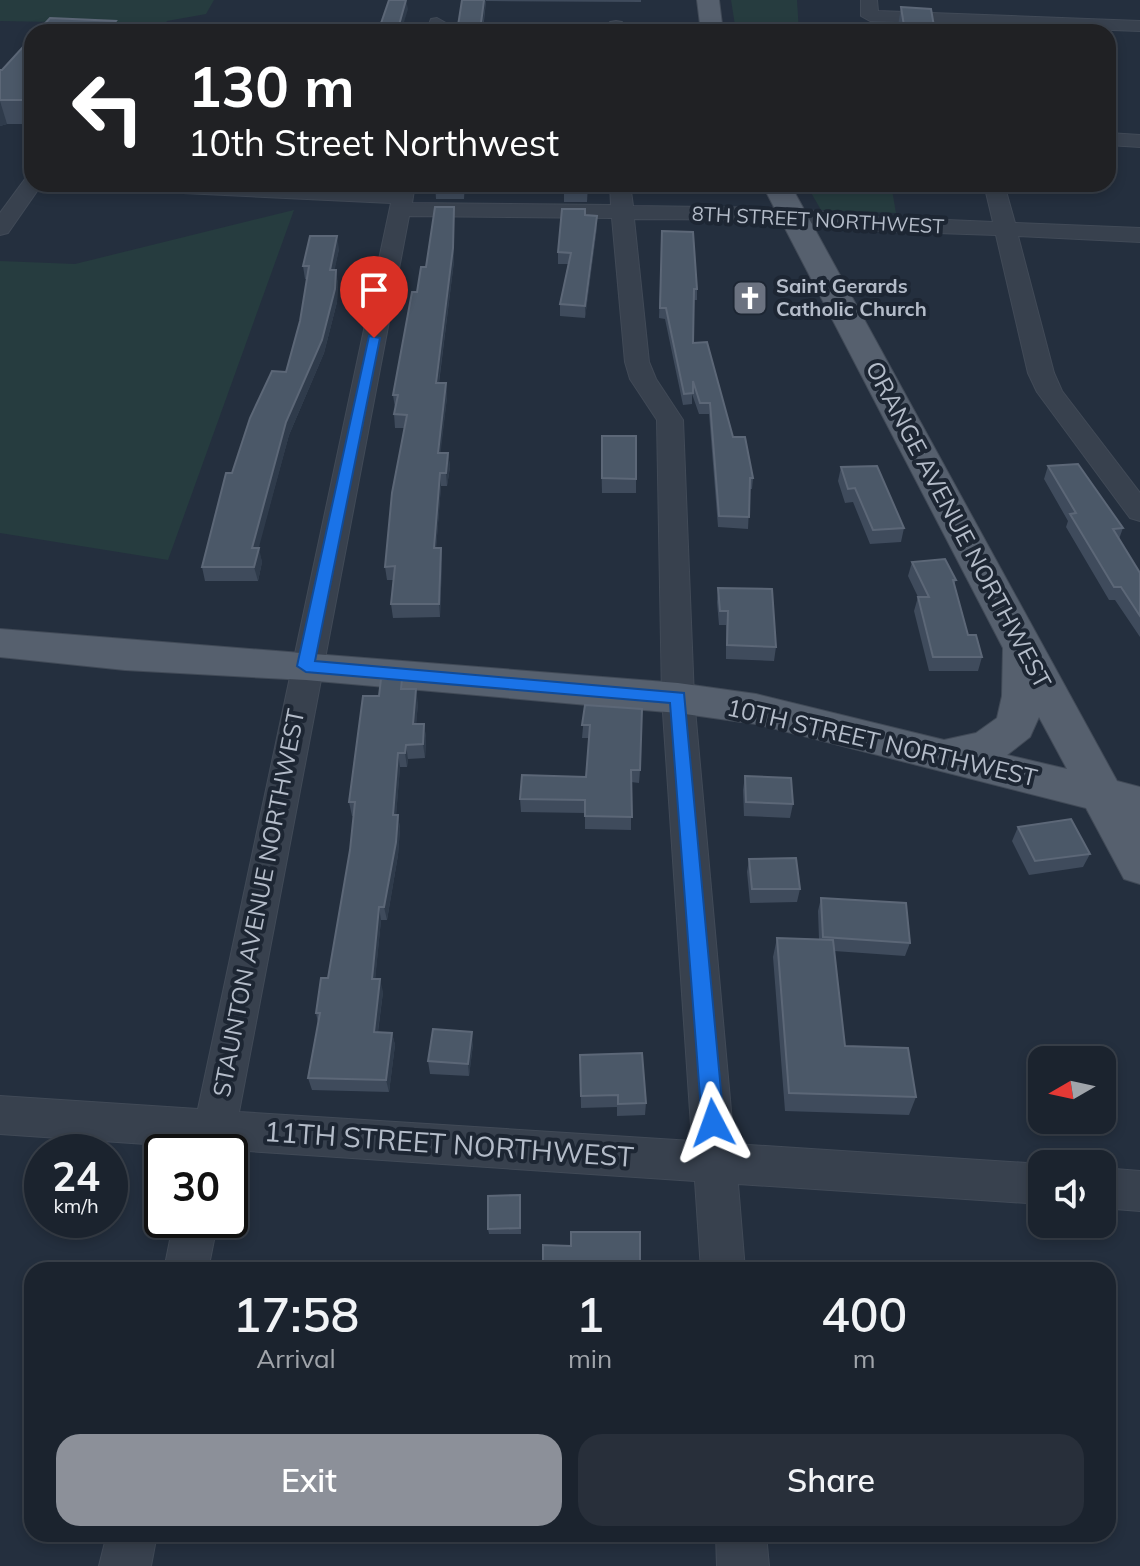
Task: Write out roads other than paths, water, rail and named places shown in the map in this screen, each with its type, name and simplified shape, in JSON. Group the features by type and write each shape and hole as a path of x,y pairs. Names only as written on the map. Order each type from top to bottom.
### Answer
{"main road":[{"path":"708,0 711,24"},
{"name":"ORANGE AVENUE NORTHWEST","path":"780,192 1022,644 1122,800 1140,866"},
{"name":"10TH STREET NORTHWEST","path":"0,643 125,656 306,666 678,698 756,709 1122,800"},
{"path":"942,756 978,750 1003,741 1019,722 1024,695 1022,644"}],"street":[{"path":"1043,0 1052,24"},
{"path":"869,8 1024,24"},
{"path":"1116,26 1140,26"},
{"path":"1116,140 1140,141"},
{"path":"0,228 24,184"},
{"name":"8TH STREET NORTHWEST","path":"294,192 402,197 621,199 821,220 1140,235"},
{"path":"996,192 1041,373 1050,392 1140,512"},
{"name":"STAUNTON AVENUE NORTHWEST","path":"213,1134 402,197"},
{"path":"621,199 637,362 643,379 670,420 676,539 678,698 722,1262"},
{"name":"11TH STREET NORTHWEST","path":"0,1115 161,1134"},
{"name":"11TH STREET NORTHWEST","path":"248,1142 716,1162 1028,1183"},
{"path":"1116,1189 1140,1191"},
{"path":"188,1262 192,1238"},
{"path":"125,1566 130,1542"},
{"path":"742,1542 743,1566"}],"place":[{"name":"Saint Gerards Catholic Church","path":"750,298"}]}
